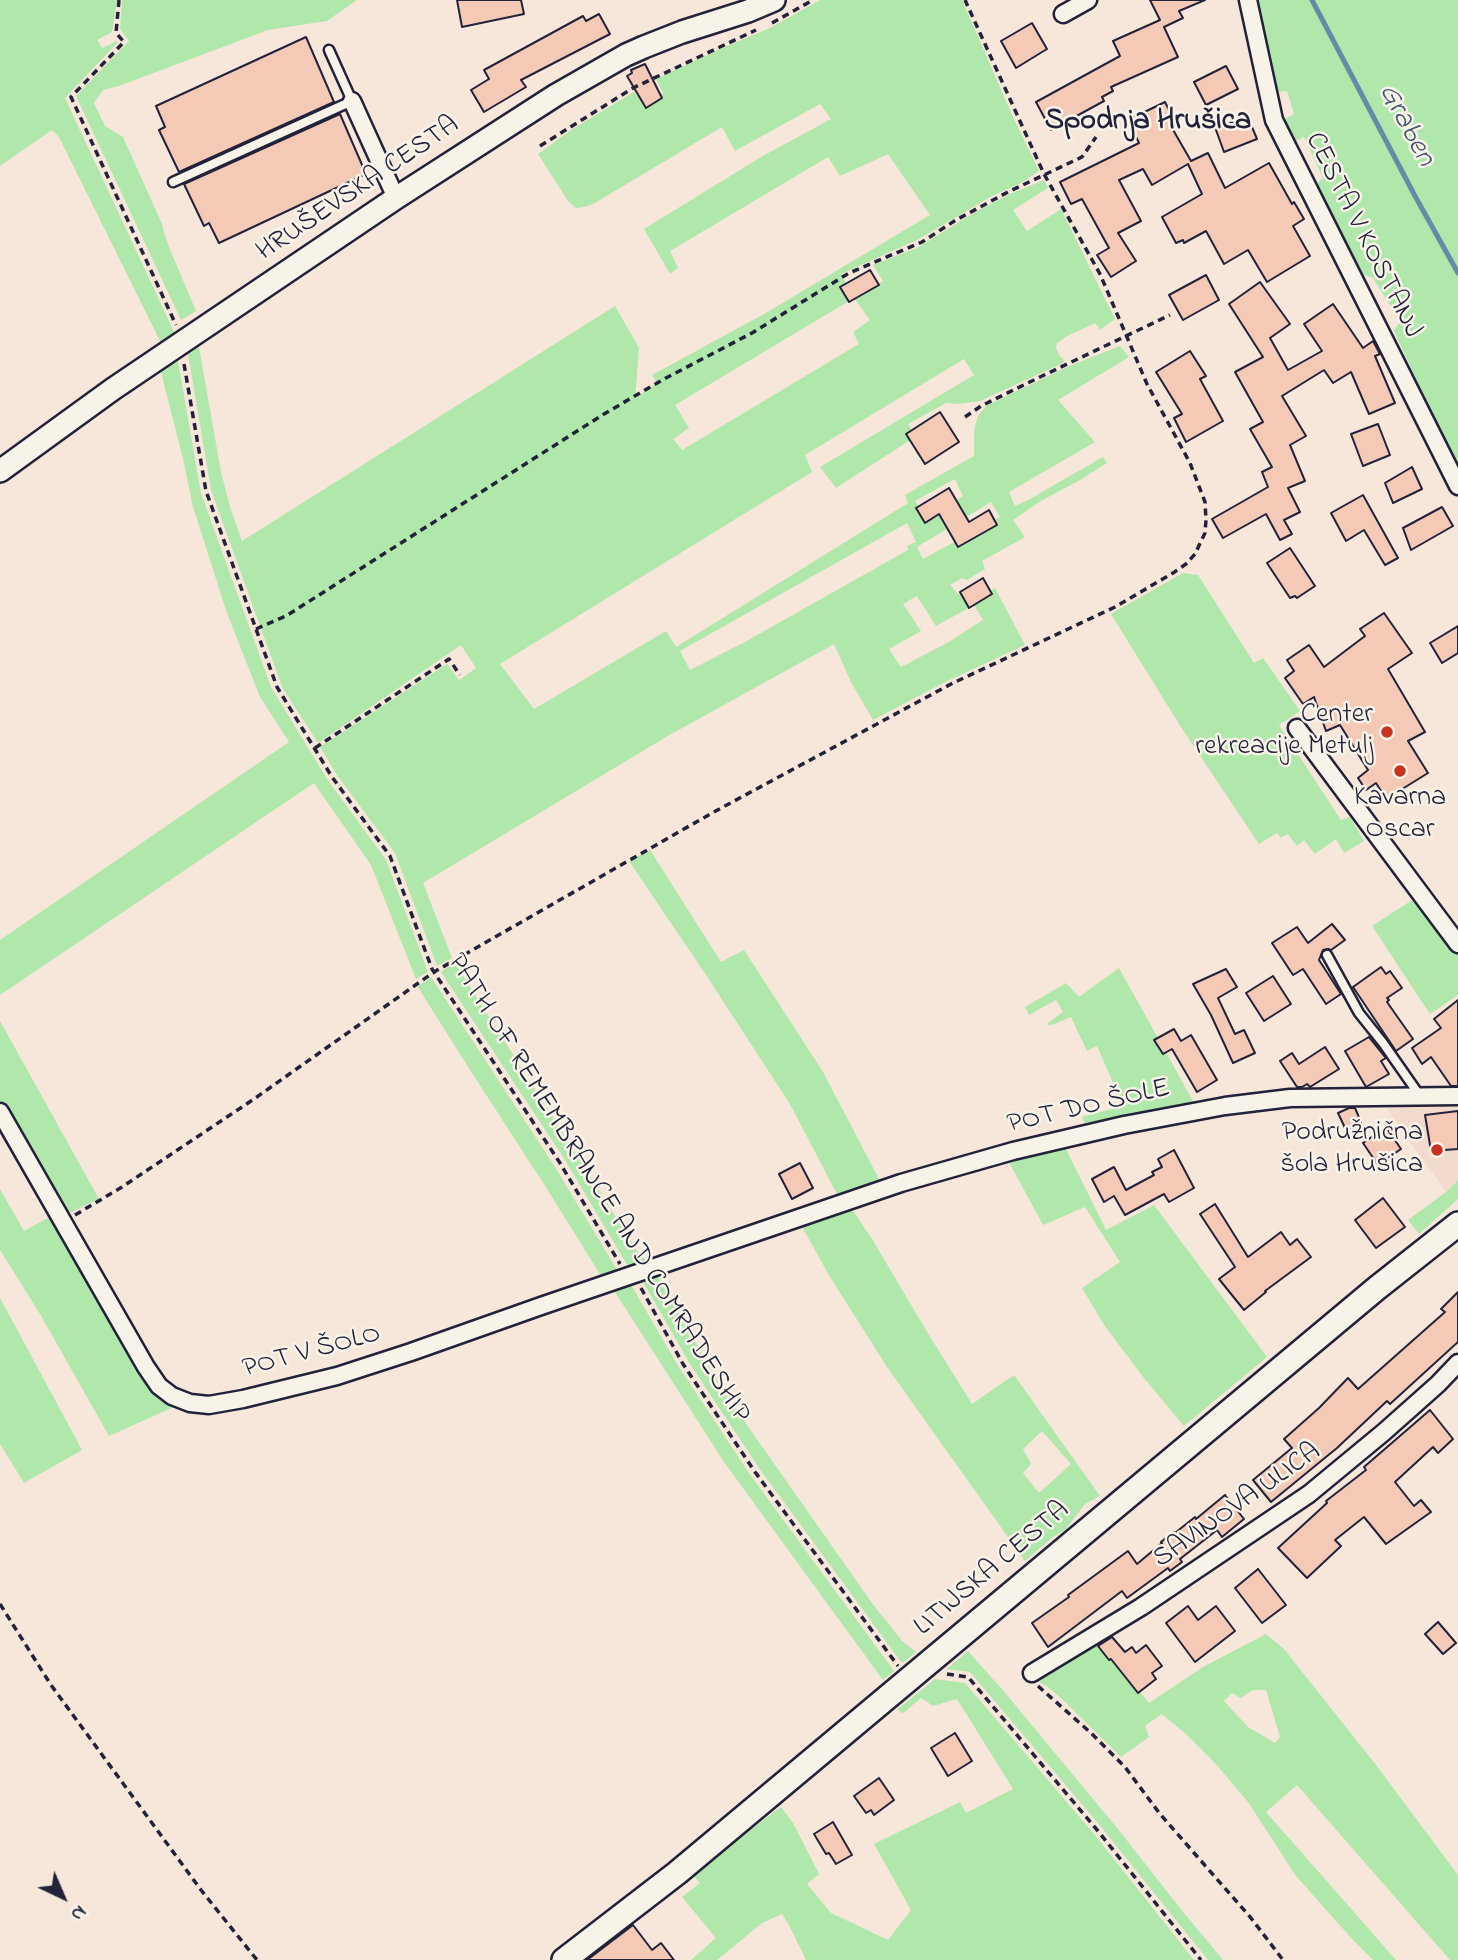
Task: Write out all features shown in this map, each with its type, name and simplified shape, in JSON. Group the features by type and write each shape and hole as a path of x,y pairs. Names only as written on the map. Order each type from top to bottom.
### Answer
{"main road":[{"name":"LITIJSKA CESTA","path":"564,1960 677,1873 1377,1288 1458,1224"}],"street":[{"name":"HRUŠEVSKA CESTA","path":"0,471 113,389 396,198 556,95 626,55 774,0"},
{"path":"1063,14 1088,0"},
{"name":"CESTA V KOSTANJ","path":"1248,0 1274,120 1458,486"},
{"path":"352,101 396,198"},
{"path":"1297,728 1458,944"},
{"name":"POT DO ŠOLE","path":"780,1226 910,1180 1013,1151 1124,1125 1225,1106 1290,1098 1458,1096"},
{"name":"POT V ŠOLO","path":"0,1112 146,1367 159,1386 172,1396 190,1404 209,1405 243,1399 337,1376 780,1226"},
{"name":"SAVINOVA ULICA","path":"1032,1678 1308,1494 1384,1432 1458,1363"}],"lane":[{"path":"173,182 352,101 329,50"},
{"path":"1327,956 1360,1013 1420,1096"}],"path":[{"path":"120,0 116,33 124,42 71,97 180,335"},
{"path":"768,25 813,0"},
{"path":"64,1221 91,1207 254,1099 434,972 712,813 951,684 1115,607 1186,564 1195,554 1205,533 1205,502 1190,463 1147,384 1100,274 1044,174 965,0"},
{"path":"540,146 634,88 756,30"},
{"path":"256,629 286,615 604,414 752,333 849,273 922,242 966,215 1082,157 1096,137"},
{"path":"965,417 1005,394 1170,315"},
{"name":"PATH OF REMEMBRANCE AND COMRADESHIP","path":"183,358 206,491 276,687 332,777 390,856 434,972 560,1163 618,1261 638,1284 683,1364 755,1472 898,1667"},
{"path":"314,748 449,659 460,675"},
{"path":"0,1604 51,1685 201,1890 257,1960"},
{"path":"941,1674 968,1677 1098,1831 1201,1960"},
{"path":"1032,1678 1125,1767 1160,1814 1283,1960"}],"shaded area":[{"name":"Podružnična šola Hrušica","path":"1386,1106 1458,1107 1458,1180 1446,1192 1404,1134"}],"green space":[{"path":"0,0 117,0 112,32 97,40 102,48 118,42 65,98 175,334 161,343 59,137 52,130 0,166"},
{"path":"122,0 357,0 327,21 268,30 103,90 94,103 105,126 123,137 162,224 196,311 181,320 76,96 129,41 120,29"},
{"path":"820,0 962,0 1039,171 917,240 841,274 851,292 860,295 883,281 873,265 917,248 977,211 1044,180 1048,188 1013,210 1027,231 1061,209 1115,319 1100,330 1095,323 1057,343 1056,348 1064,360 1063,363 980,401 946,403 908,424 915,437 836,488 820,467 974,375 964,359 805,455 812,472 500,664 534,709 666,631 676,647 908,503 905,495 974,456 974,430 978,416 986,406 1067,367 1120,346 1129,357 1058,400 1095,442 1009,492 1015,506 1103,457 1107,463 1013,520 1025,537 982,561 985,569 967,580 962,578 950,585 969,602 995,588 1025,645 943,683 873,720 851,682 834,644 666,737 423,883 452,958 437,966 395,853 337,775 320,747 447,664 459,680 476,668 461,645 318,743 282,687 211,490 188,354 199,347 221,472 242,541 615,306 639,348 635,398 657,383 652,375 764,314 930,215 888,154 840,176 828,157 670,251 678,268 670,274 644,229 761,157 831,119 820,104 735,151 722,127 593,204 576,208 568,201 538,154 571,130 634,92 643,103 663,93 656,79 770,28","holes":["854,298 870,320 853,332 859,344 682,450 673,439 689,428 675,405","955,479 963,496 926,519 915,501","991,502 1000,517 923,559 917,547","907,523 916,542 907,546 908,550 690,670 680,651","917,596 936,626 974,605 983,620 901,667 889,649 921,631 903,604"]},
{"path":"1255,0 1458,0 1458,471 1394,331 1400,321 1373,278 1364,275 1314,186 1323,178 1304,137 1291,143 1285,119 1294,114 1287,91 1278,92"},
{"path":"178,361 201,493 271,687 327,779 386,860 428,972 416,979 371,865 314,783 0,995 0,940 289,742 260,697 227,613 193,507 161,372"},
{"path":"1183,573 1198,575 1254,663 1263,658 1300,711 1279,725 1341,820 1350,817 1364,841 1344,853 1336,839 1315,854 1304,840 1297,846 1288,834 1281,838 1277,833 1259,844 1179,724 1111,614"},
{"path":"650,850 721,962 744,950 823,1072 881,1183 839,1198 790,1104 629,861"},
{"path":"1417,897 1458,954 1458,995 1430,1014 1372,926"},
{"path":"455,963 638,1252 648,1263 631,1267 626,1263 565,1160 441,972"},
{"path":"1119,968 1194,1103 1085,1123 1082,1117 1123,1106 1097,1046 1087,1051 1071,1017 1049,1026 1048,1023 1063,1012 1056,1000 1029,1015 1025,1007 1066,983 1079,997"},
{"path":"431,977 555,1167 619,1273 603,1279 472,1073 419,989 418,986"},
{"path":"0,1021 99,1199 67,1214 0,1101"},
{"path":"1060,1137 1106,1230 1154,1205 1267,1357 1184,1426 1104,1325 1082,1288 1120,1262 1085,1207 1043,1225 1004,1153"},
{"path":"1458,1180 1458,1199 1419,1234 1408,1220"},
{"path":"0,1189 24,1231 53,1215 176,1406 109,1436 40,1314 0,1250"},
{"path":"849,1205 972,1404 1014,1375 1100,1496 1085,1504 1065,1530 1025,1561 887,1367 830,1277 800,1223","holes":["1042,1431 1071,1464 1039,1493 1023,1473 1031,1464 1023,1449"]},
{"path":"655,1271 723,1391 872,1603 902,1641 916,1652 904,1662 901,1662 759,1468 690,1364 643,1282 643,1278"},
{"path":"630,1283 677,1364 751,1476 894,1671 883,1680 724,1462 613,1289"},
{"path":"0,1298 82,1450 24,1483 0,1444"},
{"path":"1266,1634 1284,1649 1376,1765 1458,1875 1458,1960 1450,1960 1297,1785 1266,1812 1396,1960 1373,1960 1353,1940 1296,1876 1248,1802 1214,1762 1162,1714 1145,1726 1149,1737 1121,1757 1064,1701 1037,1681 1099,1642 1149,1703 1203,1667","holes":["1253,1690 1266,1690 1280,1737 1275,1743 1248,1727 1224,1701 1232,1693 1241,1698"]},
{"path":"968,1651 1122,1834 1223,1960 1208,1960 1102,1828 970,1672 947,1669"},
{"path":"935,1679 965,1683 1094,1834 1194,1960 806,1960 782,1914 762,1923 717,1960 691,1960 716,1938 682,1897 700,1883 692,1874 781,1807 793,1823 819,1874 807,1884 831,1913 888,1940 911,1910 874,1844 960,1802 966,1813 1013,1789 957,1699 933,1706 921,1698 902,1714 898,1709"}],"building":[{"path":"457,0 521,0 524,14 462,27"},
{"path":"1150,0 1205,0 1179,11 1183,18 1164,27 1178,57 1111,87 1113,91 1102,97 1104,101 1051,130 1036,102 1120,56 1113,41 1160,20"},
{"path":"599,14 610,34 521,80 526,87 484,112 471,90 489,79 484,70 583,16 586,21"},
{"path":"1032,23 1047,49 1016,68 1001,41"},
{"path":"306,37 334,102 179,172 159,130 165,127 156,106"},
{"path":"645,64 662,98 646,108 627,76 632,73 631,70"},
{"path":"1226,66 1238,89 1206,105 1194,82"},
{"path":"1165,102 1177,126 1172,128 1191,161 1208,153 1225,188 1269,163 1292,204 1294,202 1304,219 1293,226 1310,256 1267,282 1248,250 1224,264 1206,231 1184,243 1183,240 1176,243 1162,217 1202,194 1188,164 1152,185 1143,169 1119,180 1141,221 1118,233 1136,261 1111,277 1097,255 1109,248 1082,199 1071,204 1060,182 1139,143 1128,120"},
{"path":"340,114 366,174 219,243 209,223 204,226 184,184"},
{"path":"1247,115 1257,139 1224,152 1216,130"},
{"path":"870,270 879,285 849,302 840,287"},
{"path":"1206,275 1219,300 1183,320 1169,295"},
{"path":"1260,282 1290,324 1270,338 1288,370 1322,351 1304,324 1333,304 1363,348 1373,341 1380,354 1375,356 1395,403 1369,414 1351,372 1333,383 1324,370 1282,396 1306,436 1290,445 1305,481 1288,488 1300,512 1284,520 1292,534 1280,540 1266,514 1223,538 1212,519 1268,487 1262,472 1272,467 1250,429 1263,422 1235,372 1263,357 1229,304"},
{"path":"1190,351 1206,376 1200,379 1223,421 1186,442 1174,418 1182,414 1156,372"},
{"path":"940,412 959,442 925,464 906,434"},
{"path":"1378,424 1390,455 1363,466 1351,434"},
{"path":"1412,467 1422,489 1393,503 1385,483"},
{"path":"949,488 969,522 989,510 997,525 958,547 939,514 925,523 916,508"},
{"path":"1363,495 1398,558 1385,565 1364,530 1346,541 1331,513"},
{"path":"1442,507 1453,526 1411,550 1403,528"},
{"path":"1290,548 1315,586 1297,598 1290,598 1267,563"},
{"path":"983,578 992,594 969,608 960,592"},
{"path":"1384,613 1412,653 1388,669 1425,732 1408,741 1428,773 1386,799 1376,783 1366,790 1358,778 1368,770 1340,725 1326,731 1314,697 1303,704 1285,678 1294,671 1287,660 1309,645 1324,667 1365,636 1360,629"},
{"path":"1458,626 1458,653 1442,663 1430,643"},
{"path":"1332,924 1345,940 1331,950 1323,950 1319,960 1341,994 1326,1004 1303,969 1293,975 1272,943 1297,927 1308,943"},
{"path":"1381,967 1386,974 1390,971 1402,988 1387,998 1387,1002 1413,1039 1396,1051 1353,987"},
{"path":"1226,969 1237,987 1218,998 1235,1034 1244,1030 1255,1053 1233,1063 1193,984"},
{"path":"1273,976 1291,1004 1264,1021 1246,993"},
{"path":"1458,1000 1458,1086 1451,1086 1431,1057 1422,1064 1412,1048 1441,1028 1434,1019"},
{"path":"1174,1029 1181,1041 1191,1035 1217,1080 1197,1092 1172,1049 1163,1054 1154,1040"},
{"path":"1369,1037 1386,1058 1381,1061 1389,1074 1366,1087 1345,1051"},
{"path":"1325,1047 1339,1069 1310,1087 1307,1084 1297,1087 1280,1061 1292,1053 1299,1064"},
{"path":"1355,1108 1361,1122 1346,1130 1338,1113"},
{"path":"1458,1111 1458,1149 1431,1151 1425,1115"},
{"path":"1386,1127 1401,1149 1378,1165 1363,1143"},
{"path":"1174,1150 1194,1188 1169,1202 1164,1194 1125,1215 1114,1196 1104,1202 1092,1179 1114,1167 1126,1190 1154,1175 1152,1172 1162,1167 1158,1159"},
{"path":"800,1163 813,1188 792,1199 779,1174"},
{"path":"1383,1198 1405,1227 1376,1248 1355,1220"},
{"path":"1215,1204 1248,1257 1281,1232 1290,1245 1297,1239 1311,1257 1244,1310 1219,1279 1235,1267 1200,1214"},
{"path":"1458,1292 1458,1342 1390,1404 1387,1401 1337,1448 1271,1502 1253,1480 1292,1448 1284,1439 1348,1378 1358,1389 1445,1312 1441,1309"},
{"path":"1430,1410 1453,1439 1438,1453 1433,1447 1395,1482 1414,1506 1421,1500 1431,1512 1386,1544 1364,1517 1335,1540 1341,1546 1307,1578 1278,1548 1327,1503 1326,1501 1366,1470 1364,1467"},
{"path":"1225,1495 1244,1519 1222,1537 1217,1530 1180,1559 1182,1562 1170,1571 1168,1568 1127,1598 1122,1591 1048,1647 1032,1623 1128,1551 1137,1564 1173,1532 1195,1517 1196,1519"},
{"path":"1258,1569 1286,1605 1262,1623 1235,1588"},
{"path":"1188,1606 1198,1620 1216,1606 1235,1631 1195,1662 1166,1623"},
{"path":"1438,1622 1456,1643 1443,1654 1425,1634"},
{"path":"1112,1637 1125,1652 1132,1647 1136,1653 1146,1645 1162,1666 1152,1673 1156,1679 1138,1693 1098,1646"},
{"path":"955,1733 972,1761 948,1776 931,1748"},
{"path":"879,1778 894,1800 874,1815 871,1810 866,1813 854,1796"},
{"path":"833,1822 852,1855 836,1864 829,1853 826,1854 814,1834"},
{"path":"633,1925 652,1950 661,1943 674,1960 587,1960"}],"waterway":[{"name":"Graben","path":"1312,0 1458,273"}],"place":[{"name":"Center rekreacije Metulj","path":"1387,732"},
{"name":"Kavarna Oscar","path":"1400,771"},
{"name":"Podružnična šola Hrušica","path":"1437,1150"}],"district":[{"name":"Spodnja Hrušica","path":"1148,123"}]}
